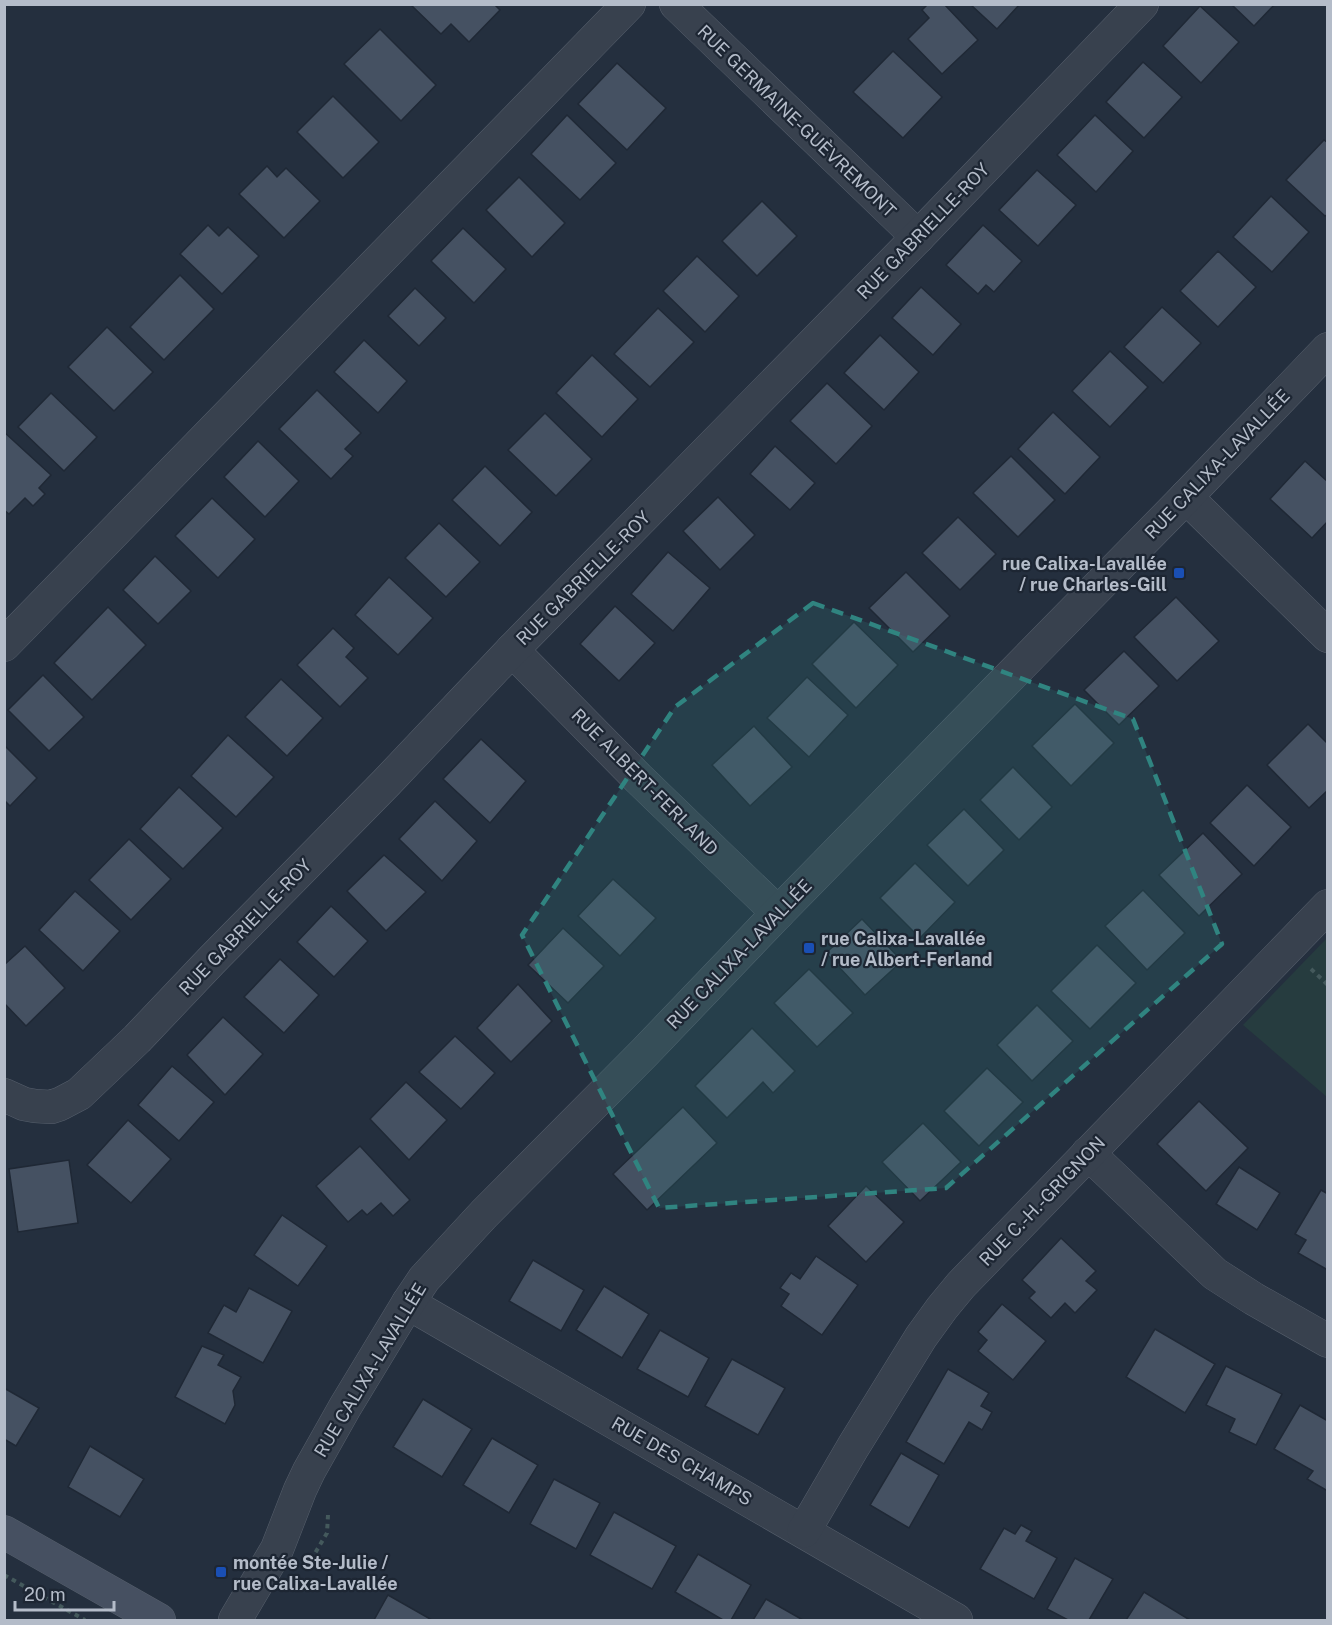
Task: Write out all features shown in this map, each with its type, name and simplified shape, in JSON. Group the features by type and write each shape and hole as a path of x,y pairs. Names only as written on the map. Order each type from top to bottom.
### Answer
{"main road":[{"path":"4,1532 159,1620"}],"street":[{"path":"4,645 629,4"},
{"name":"RUE GERMAINE-GUÈVREMONT","path":"676,4 918,237"},
{"name":"RUE GABRIELLE-ROY","path":"4,1095 35,1107 51,1107 60,1104 79,1094 137,1039 512,650 918,237 1142,4"},
{"name":"RUE CALIXA-LAVALLÉE","path":"235,1620 277,1549 309,1470 424,1279 484,1214 653,1044 1328,349"},
{"path":"1186,497 1328,636"},
{"name":"RUE ALBERT-FERLAND","path":"512,650 638,778 778,913"},
{"name":"RUE C.-H.-GRIGNON","path":"804,1532 853,1447 931,1322 961,1285 1328,906"},
{"path":"1088,1153 1215,1274 1328,1341"},
{"name":"RUE DES CHAMPS","path":"408,1303 956,1620"}],"path":[{"path":"1304,963 1328,985"},
{"path":"4,1575 85,1620"}],"highlighted area":[{"path":"813,603 1133,719 1222,944 946,1188 659,1208 522,935 675,707"}],"green space":[{"path":"1327,938 1327,1097 1243,1025"}],"building":[{"path":"410,4 494,4 500,10 469,42 451,24 441,34"},
{"path":"928,4 944,4 978,40 942,74 908,39 929,18 922,10"},
{"path":"970,4 1020,4 997,29"},
{"path":"1231,4 1275,4 1254,26"},
{"path":"1200,6 1239,42 1201,83 1163,46"},
{"path":"380,29 436,85 401,121 344,64"},
{"path":"893,51 942,97 903,138 853,92"},
{"path":"1143,62 1182,97 1144,138 1106,102"},
{"path":"617,63 666,108 627,150 578,104"},
{"path":"333,96 379,142 343,178 297,132"},
{"path":"567,115 616,163 580,200 531,154"},
{"path":"1095,115 1133,151 1096,192 1057,155"},
{"path":"1324,140 1328,143 1328,214 1325,216 1286,180"},
{"path":"267,166 277,177 286,168 320,201 284,238 239,194"},
{"path":"1037,170 1076,205 1038,246 999,210"},
{"path":"519,177 565,223 532,257 486,210"},
{"path":"1271,196 1309,232 1272,272 1233,237"},
{"path":"762,201 797,236 757,276 722,241"},
{"path":"208,225 219,236 228,227 259,256 222,294 180,254"},
{"path":"983,225 1022,261 994,292 986,285 978,294 946,265"},
{"path":"463,228 506,269 474,303 431,261"},
{"path":"1218,251 1256,287 1218,327 1180,291"},
{"path":"697,256 739,296 705,332 663,291"},
{"path":"180,275 214,309 164,360 130,327"},
{"path":"921,287 961,324 933,355 892,318"},
{"path":"415,288 446,318 419,346 388,316"},
{"path":"1162,307 1201,343 1163,383 1124,347"},
{"path":"658,308 694,342 650,387 614,354"},
{"path":"107,327 153,372 114,411 68,367"},
{"path":"880,335 919,372 884,410 844,373"},
{"path":"364,340 407,381 378,413 334,372"},
{"path":"1110,351 1148,387 1110,427 1072,391"},
{"path":"592,355 638,399 602,437 556,393"},
{"path":"827,383 872,426 836,464 790,421"},
{"path":"317,390 361,433 345,449 353,456 331,479 279,429"},
{"path":"51,393 97,437 64,471 18,427"},
{"path":"1053,412 1100,457 1065,494 1018,449"},
{"path":"545,413 592,459 556,496 508,450"},
{"path":"4,432 51,475 39,488 45,494 33,506 25,498 9,514 4,510"},
{"path":"258,441 299,481 265,517 224,477"},
{"path":"775,446 815,483 790,510 750,474"},
{"path":"1011,456 1055,500 1018,537 973,493"},
{"path":"1305,461 1328,482 1328,521 1312,538 1270,499"},
{"path":"485,466 532,512 500,546 452,500"},
{"path":"718,497 755,535 720,570 683,531"},
{"path":"212,498 255,539 218,578 175,536"},
{"path":"958,517 996,554 960,590 922,553"},
{"path":"439,523 480,562 446,597 405,558"},
{"path":"668,552 710,588 673,631 631,594"},
{"path":"155,556 191,591 158,624 123,590"},
{"path":"906,572 950,616 913,652 869,608"},
{"path":"389,577 433,618 398,655 355,615"},
{"path":"1176,597 1219,641 1177,681 1134,637"},
{"path":"615,606 655,643 619,681 580,644"},
{"path":"108,607 146,645 92,700 54,663"},
{"path":"854,622 898,665 856,708 812,664"},
{"path":"333,628 354,648 346,657 368,678 340,707 297,665"},
{"path":"1124,651 1159,686 1119,725 1084,690"},
{"path":"43,675 84,717 49,751 8,710"},
{"path":"807,677 848,715 809,757 767,718"},
{"path":"281,679 323,718 287,756 245,717"},
{"path":"1075,704 1114,743 1071,786 1032,746"},
{"path":"1308,724 1328,744 1328,790 1309,808 1267,765"},
{"path":"754,726 792,767 750,806 712,765"},
{"path":"228,735 274,777 236,817 191,776"},
{"path":"481,739 526,781 490,823 443,779"},
{"path":"4,745 37,778 10,806 4,800"},
{"path":"1013,767 1052,807 1019,840 980,800"},
{"path":"1247,785 1291,827 1254,866 1210,823"},
{"path":"179,787 223,828 183,869 140,829"},
{"path":"435,801 477,841 442,881 399,839"},
{"path":"964,809 1004,850 968,886 927,845"},
{"path":"1203,833 1242,874 1199,916 1159,875"},
{"path":"129,839 171,879 131,920 89,880"},
{"path":"384,855 426,892 386,931 347,891"},
{"path":"915,863 955,902 920,938 880,898"},
{"path":"613,879 656,918 620,956 578,916"},
{"path":"1143,890 1185,933 1147,970 1105,926"},
{"path":"75,891 120,931 83,971 39,930"},
{"path":"331,906 368,941 334,977 297,942"},
{"path":"862,919 902,961 865,995 826,953"},
{"path":"563,928 604,966 568,1003 528,965"},
{"path":"1097,945 1136,983 1090,1029 1051,991"},
{"path":"25,946 65,988 26,1026 4,1003 4,965"},
{"path":"280,959 319,995 284,1033 244,997"},
{"path":"809,969 853,1013 817,1047 774,1003"},
{"path":"518,984 552,1021 511,1062 477,1028"},
{"path":"1037,1005 1073,1041 1032,1081 997,1045"},
{"path":"223,1017 263,1054 225,1095 187,1055"},
{"path":"752,1028 795,1071 773,1093 763,1082 727,1118 695,1086"},
{"path":"455,1036 495,1073 461,1109 419,1072"},
{"path":"172,1066 214,1102 179,1141 138,1105"},
{"path":"987,1068 1023,1102 979,1146 944,1111"},
{"path":"406,1082 447,1120 409,1160 370,1119"},
{"path":"1199,1101 1248,1148 1206,1191 1157,1144"},
{"path":"683,1107 717,1143 647,1210 613,1174"},
{"path":"128,1120 171,1159 131,1203 87,1165"},
{"path":"923,1123 961,1162 920,1201 882,1162"},
{"path":"360,1146 410,1200 393,1216 381,1203 367,1215 362,1210 348,1222 316,1186"},
{"path":"69,1160 78,1223 18,1232 9,1169"},
{"path":"1239,1167 1280,1193 1257,1230 1216,1204"},
{"path":"866,1186 904,1222 866,1262 828,1226"},
{"path":"1321,1190 1328,1194 1328,1267 1326,1269 1298,1253 1306,1240 1295,1234"},
{"path":"282,1215 327,1246 298,1286 254,1255"},
{"path":"1061,1238 1096,1271 1086,1281 1097,1290 1075,1313 1065,1303 1051,1318 1029,1298 1035,1292 1022,1280"},
{"path":"816,1256 858,1285 822,1335 781,1306 789,1294 780,1288 791,1273 800,1279"},
{"path":"533,1260 584,1290 561,1331 509,1301"},
{"path":"604,1286 649,1314 622,1358 576,1330"},
{"path":"249,1288 292,1311 263,1363 208,1333 224,1305 236,1312"},
{"path":"1002,1304 1046,1341 1013,1380 978,1351 987,1340 978,1332"},
{"path":"1155,1329 1215,1364 1185,1413 1126,1377"},
{"path":"660,1330 709,1358 688,1397 637,1369"},
{"path":"202,1346 224,1355 218,1365 241,1377 233,1391 235,1405 225,1424 175,1397"},
{"path":"732,1359 785,1388 758,1435 705,1406"},
{"path":"1226,1366 1282,1394 1256,1445 1229,1432 1235,1419 1206,1405"},
{"path":"948,1369 989,1393 981,1406 992,1412 982,1430 969,1422 944,1464 906,1442"},
{"path":"4,1388 39,1408 16,1446 4,1439"},
{"path":"423,1399 472,1429 442,1477 393,1447"},
{"path":"1300,1405 1328,1421 1328,1488 1326,1490 1307,1479 1313,1471 1274,1449"},
{"path":"492,1438 538,1465 509,1513 463,1485"},
{"path":"90,1446 144,1479 120,1517 68,1487"},
{"path":"901,1453 939,1475 909,1528 870,1505"},
{"path":"554,1479 600,1503 576,1549 530,1524"},
{"path":"614,1512 676,1546 652,1589 590,1555"},
{"path":"1021,1525 1032,1531 1026,1541 1057,1558 1034,1599 980,1569 1004,1528 1015,1534"},
{"path":"698,1554 751,1585 731,1620 723,1620 675,1592"},
{"path":"1075,1558 1113,1579 1089,1620 1068,1620 1047,1609"},
{"path":"1144,1592 1190,1620 1126,1620"},
{"path":"388,1595 432,1620 374,1620"},
{"path":"766,1599 803,1620 753,1620"}],"place":[{"name":"rue Calixa-Lavallée / rue Charles-Gill","path":"1179,573"},
{"name":"rue Calixa-Lavallée / rue Albert-Ferland","path":"809,948"},
{"name":"montée Ste-Julie / rue Calixa-Lavallée","path":"221,1572"}]}
